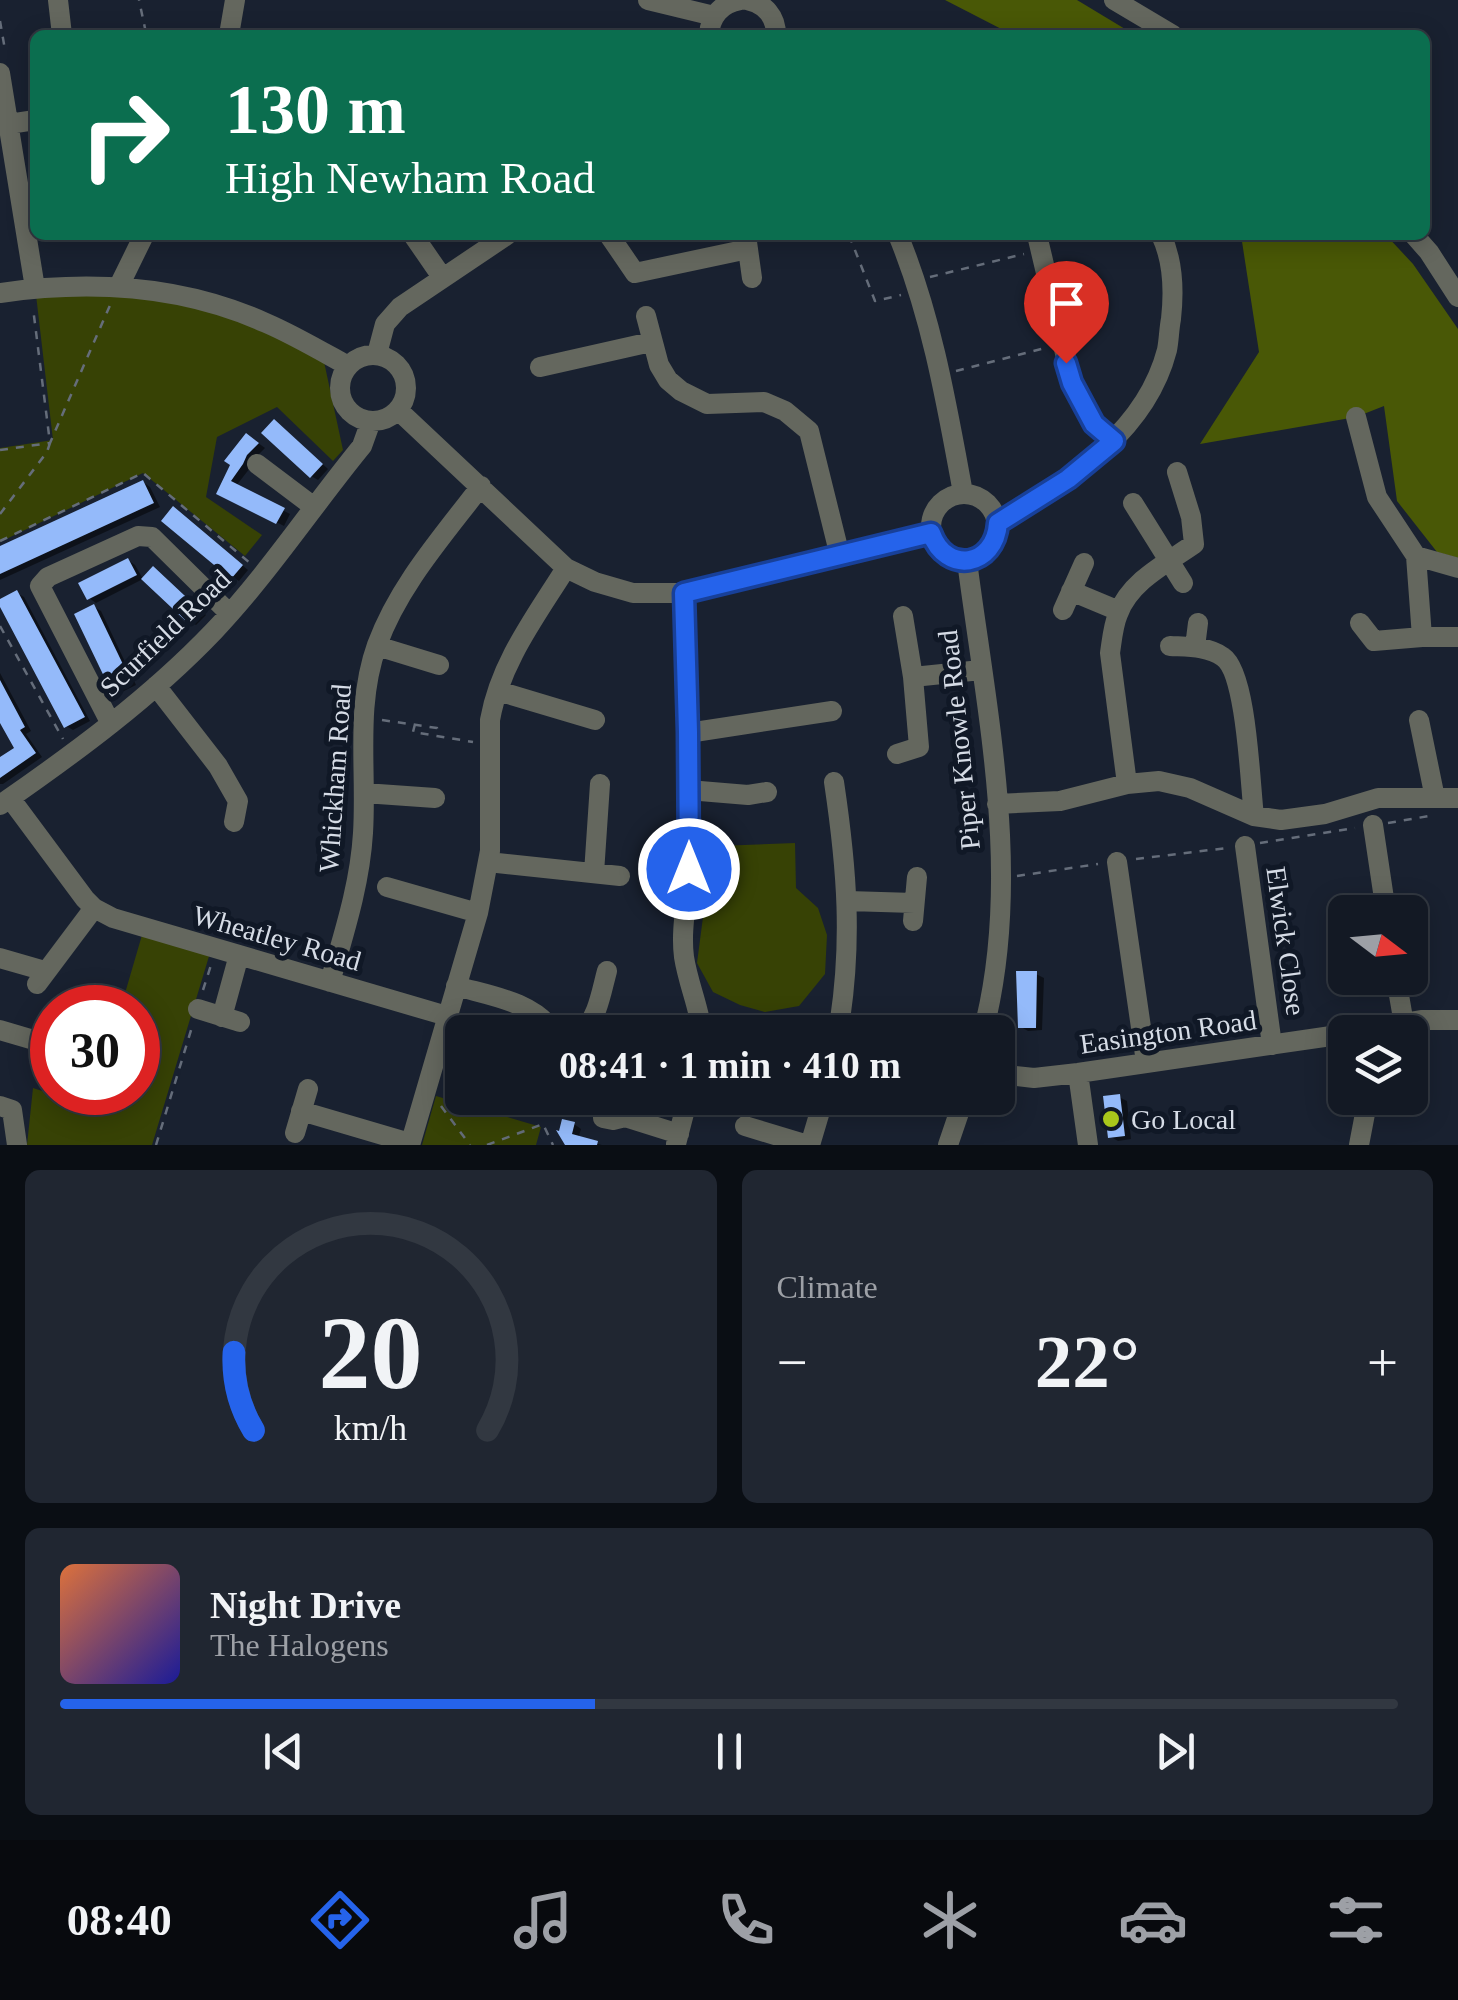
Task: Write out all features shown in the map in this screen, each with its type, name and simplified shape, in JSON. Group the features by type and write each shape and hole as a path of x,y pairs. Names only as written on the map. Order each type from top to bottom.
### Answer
{"street":[{"path":"58,0 61,30"},
{"path":"231,30 236,0"},
{"path":"648,0 712,26 722,7 732,1 750,1 766,8 775,30"},
{"path":"1114,0 1165,30"},
{"path":"0,73 32,288"},
{"path":"9,124 30,121"},
{"path":"119,286 142,240"},
{"path":"416,240 442,277"},
{"path":"377,354 385,324 400,307 499,240"},
{"path":"612,240 634,273 747,242 752,278"},
{"path":"900,240 941,375 964,493"},
{"path":"998,523 1068,479 1114,441 1150,394 1167,350 1173,296 1163,240"},
{"path":"1418,240 1458,297"},
{"path":"1038,242 1072,383 1094,424 1114,441"},
{"path":"0,293 32,288 119,286 167,293 266,322 348,366"},
{"path":"646,316 659,365 668,380 694,399 707,404 764,402 786,411 809,431 840,556"},
{"path":"539,368 652,342"},
{"path":"377,354 393,362 406,384 406,398 398,410 379,421 355,416 341,398 348,366 377,354"},
{"path":"398,410 566,568 610,588 633,593 684,593 931,533"},
{"path":"1356,416 1376,497 1416,556 1422,637"},
{"name":"Scurfield Road","path":"5,802 112,724 200,645 263,573 362,446 371,421"},
{"path":"257,464 314,507"},
{"path":"1126,784 1110,654 1118,611 1133,591 1150,574 1194,544 1177,472"},
{"name":"Whickham Road","path":"330,982 356,888 363,835 362,717 366,683 377,646 412,576 481,486"},
{"path":"964,493 985,500 998,523 989,550 967,561 945,554 931,533 937,506 946,498 964,493"},
{"path":"1133,503 1182,583"},
{"path":"112,724 40,586 48,576 138,536 152,537 229,614"},
{"path":"1416,556 1458,568"},
{"name":"Piper Knowle Road","path":"967,561 996,777 1000,878 996,954 986,1015"},
{"path":"1084,562 1067,601 1118,611"},
{"path":"447,1015 478,914 488,862 490,720 510,658 566,568"},
{"path":"684,593 689,869 683,934 684,960 700,1015"},
{"path":"898,754 919,746 903,616"},
{"path":"1360,622 1374,642"},
{"path":"1196,647 1198,623"},
{"path":"1374,642 1458,637"},
{"path":"1365,662 1374,642"},
{"path":"377,646 439,665"},
{"path":"1170,646 1196,647 1225,658 1232,666 1238,680 1254,816"},
{"path":"913,677 982,670"},
{"path":"156,686 218,766 238,801 232,822"},
{"path":"498,691 595,720"},
{"path":"688,732 832,711"},
{"path":"1419,720 1435,798"},
{"path":"996,804 1060,801 1126,784 1160,781 1190,788 1254,816 1282,820 1326,814 1378,798 1458,798"},
{"path":"834,782 848,900 840,1015"},
{"path":"594,873 600,784"},
{"path":"688,790 748,795 768,792"},
{"path":"364,793 435,798"},
{"name":"Wheatley Road","path":"5,802 84,900 113,918 445,1015"},
{"path":"1372,825 1383,895"},
{"name":"Elwick Close","path":"1245,846 1272,1045"},
{"path":"488,862 620,876"},
{"path":"1118,862 1146,1062"},
{"path":"848,900 914,912 917,877"},
{"path":"387,887 478,914"},
{"path":"0,958 41,977 94,908"},
{"path":"198,1009 231,1019 239,955"},
{"path":"591,1015 608,972"},
{"path":"456,986 523,1006 538,1015"},
{"path":"1428,1020 1458,1020"},
{"path":"301,1111 410,1144 445,1023"},
{"path":"0,1030 30,1039"},
{"name":"Easington Road","path":"1015,1076 1078,1073 1328,1037"},
{"path":"1078,1073 1088,1145"},
{"path":"295,1132 308,1089"},
{"path":"0,1106 12,1110 17,1145"},
{"path":"744,1126 809,1145 819,1115"},
{"path":"948,1145 958,1115"},
{"path":"1359,1145 1365,1115"},
{"path":"602,1118 625,1117 677,1139"}],"path":[{"path":"139,0 145,30"},
{"path":"0,21 5,50"},
{"path":"851,240 874,301 1038,242"},
{"path":"0,514 47,452 119,286"},
{"path":"32,288 50,443"},
{"path":"941,375 1061,343"},
{"path":"0,450 50,443"},
{"path":"0,541 143,473 263,573"},
{"path":"0,626 70,754"},
{"path":"362,717 436,728 436,736"},
{"path":"414,724 414,732 490,744"},
{"path":"156,1145 216,948"},
{"path":"426,1086 470,1145"},
{"path":"487,1145 542,1124 552,1145"}],"green space":[{"path":"945,0 1077,0 1127,30 1003,30"},
{"path":"1242,240 1391,240 1413,264 1458,329 1458,558 1437,552 1397,501 1384,406 1356,417 1200,444 1259,352"},
{"path":"36,295 167,295 276,333 323,357 343,450 333,461 277,407 217,437 206,497 262,535 245,556 143,473 0,542 0,448 53,440"},
{"path":"795,843 796,888 818,908 827,935 825,974 799,1006 765,1012 713,992 697,963 703,917 729,889 717,846"},
{"path":"142,935 210,953 152,1145 27,1145 30,1115 160,1115 160,985 127,985"},
{"path":"436,1096 445,1099 445,1115 500,1115 541,1127 536,1145 422,1145"}],"building":[{"path":"274,419 323,464 310,478 261,433"},
{"path":"246,433 259,443 231,481 285,508 276,524 216,494 230,465 224,461"},
{"path":"143,480 154,503 0,574 0,546"},
{"path":"173,506 243,565 231,579 161,521"},
{"path":"128,558 137,575 87,600 78,583"},
{"path":"153,566 200,610 188,623 141,579"},
{"path":"17,590 85,717 64,728 0,607 0,599"},
{"path":"94,604 131,681 111,691 74,614"},
{"path":"0,680 25,727 20,730 36,753 0,778 0,757 14,748 0,723"},
{"path":"1016,971 1037,971 1036,1028 1018,1028"},
{"path":"1120,1094 1125,1136 1108,1138 1103,1096"},
{"path":"562,1119 575,1122 572,1134 598,1141 597,1145 565,1145 556,1130 559,1131"}],"place":[{"name":"Go Local","path":"1111,1119"}],"route":[{"path":"689,869 684,593 931,533 935,544 956,560 980,557 997,535 998,523 1068,479 1114,441 1094,424 1066,363"}]}
